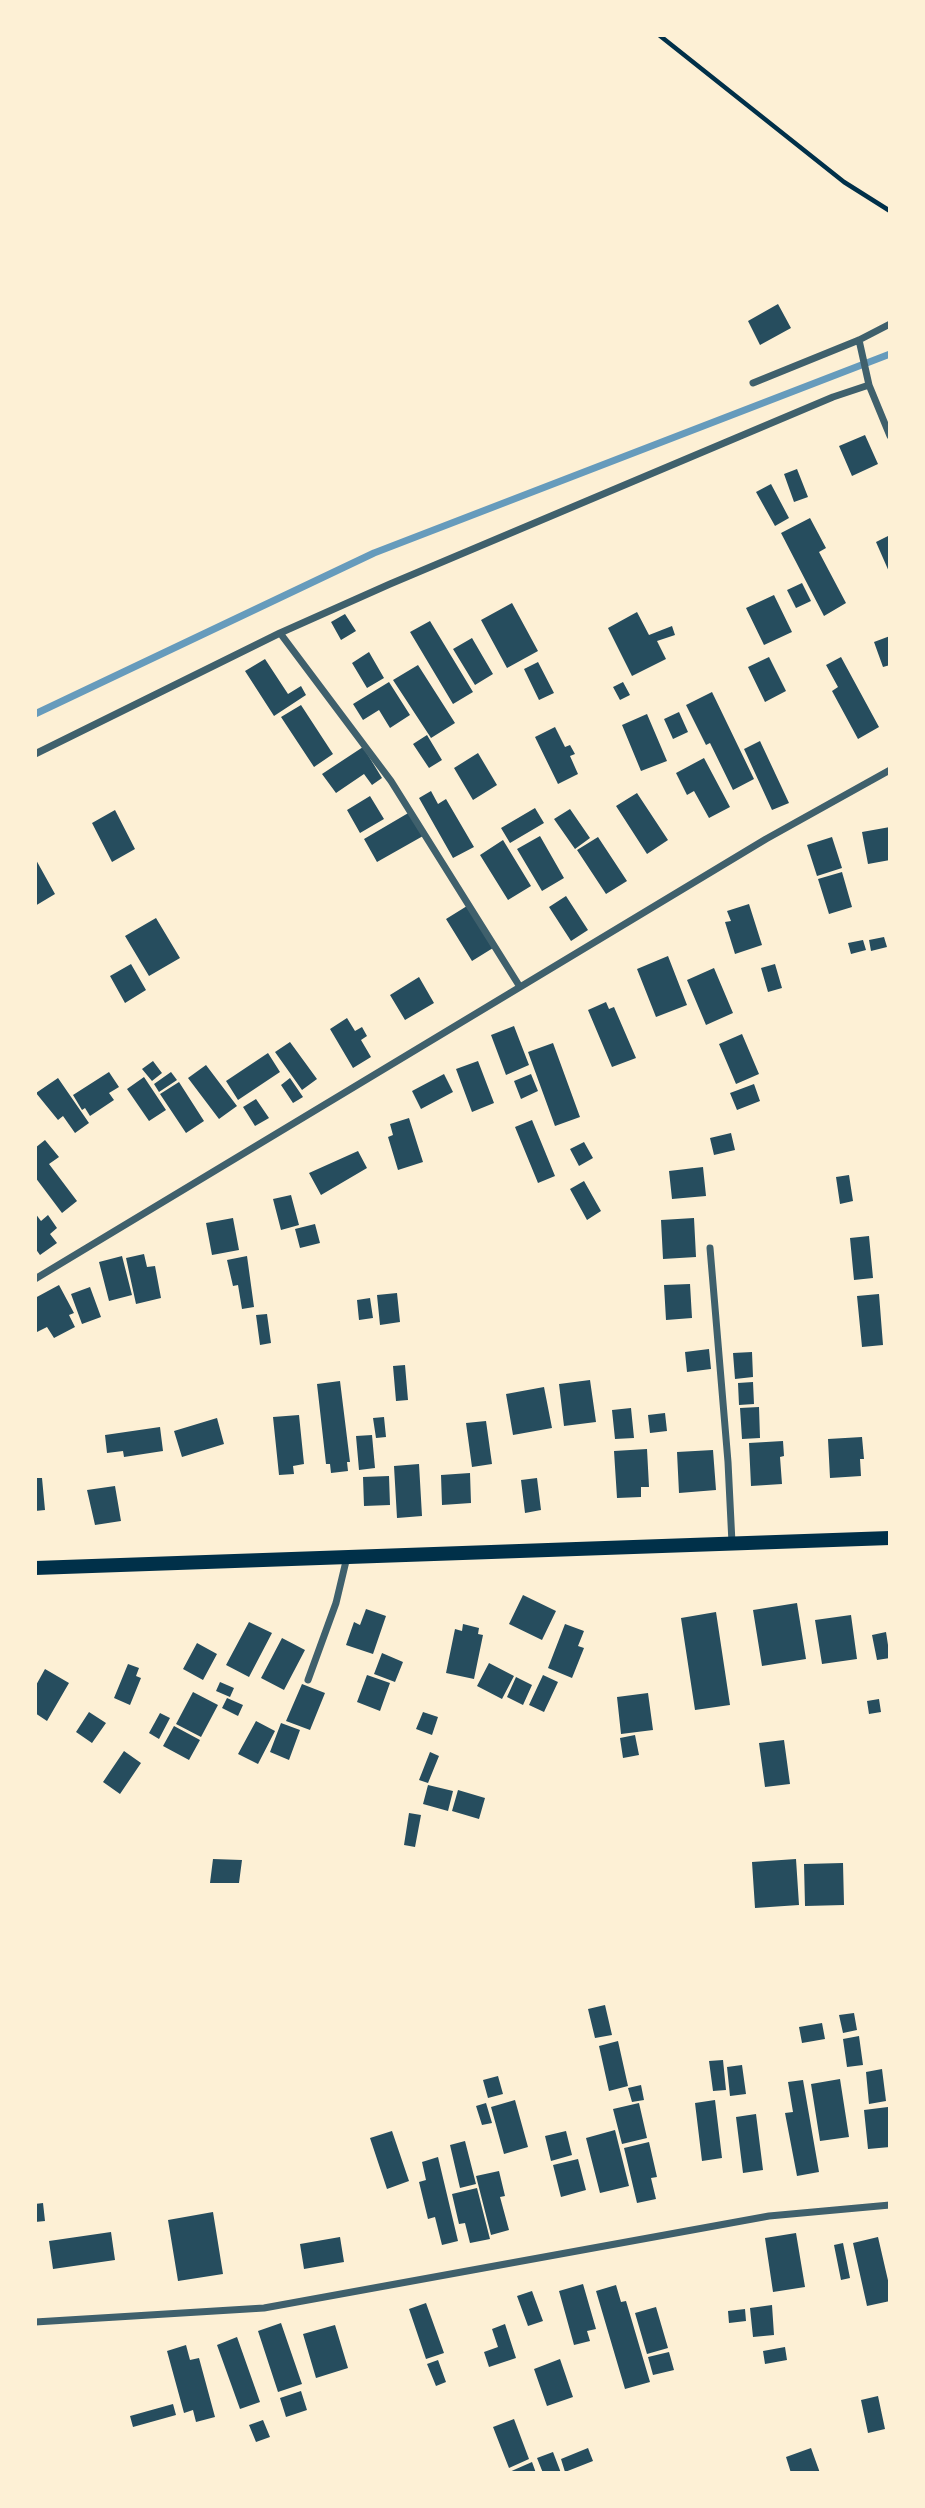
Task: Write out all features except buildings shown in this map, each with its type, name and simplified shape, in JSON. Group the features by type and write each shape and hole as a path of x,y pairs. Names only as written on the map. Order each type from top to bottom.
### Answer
{"main road":[{"path":"35,1568 890,1538"}],"street":[{"path":"753,383 859,340 890,324"},
{"path":"859,340 869,385 890,436"},
{"path":"35,754 280,633 820,402 869,385"},
{"path":"280,633 391,781 520,987"},
{"path":"35,1279 766,839 890,770"},
{"path":"710,1248 732,1543"},
{"path":"308,1680 336,1603 347,1556"},
{"path":"35,2322 264,2308 769,2216 890,2205"}],"path":[{"path":"659,35 844,183 890,211"}],"waterway":[{"path":"35,714 374,553 890,354"}]}
